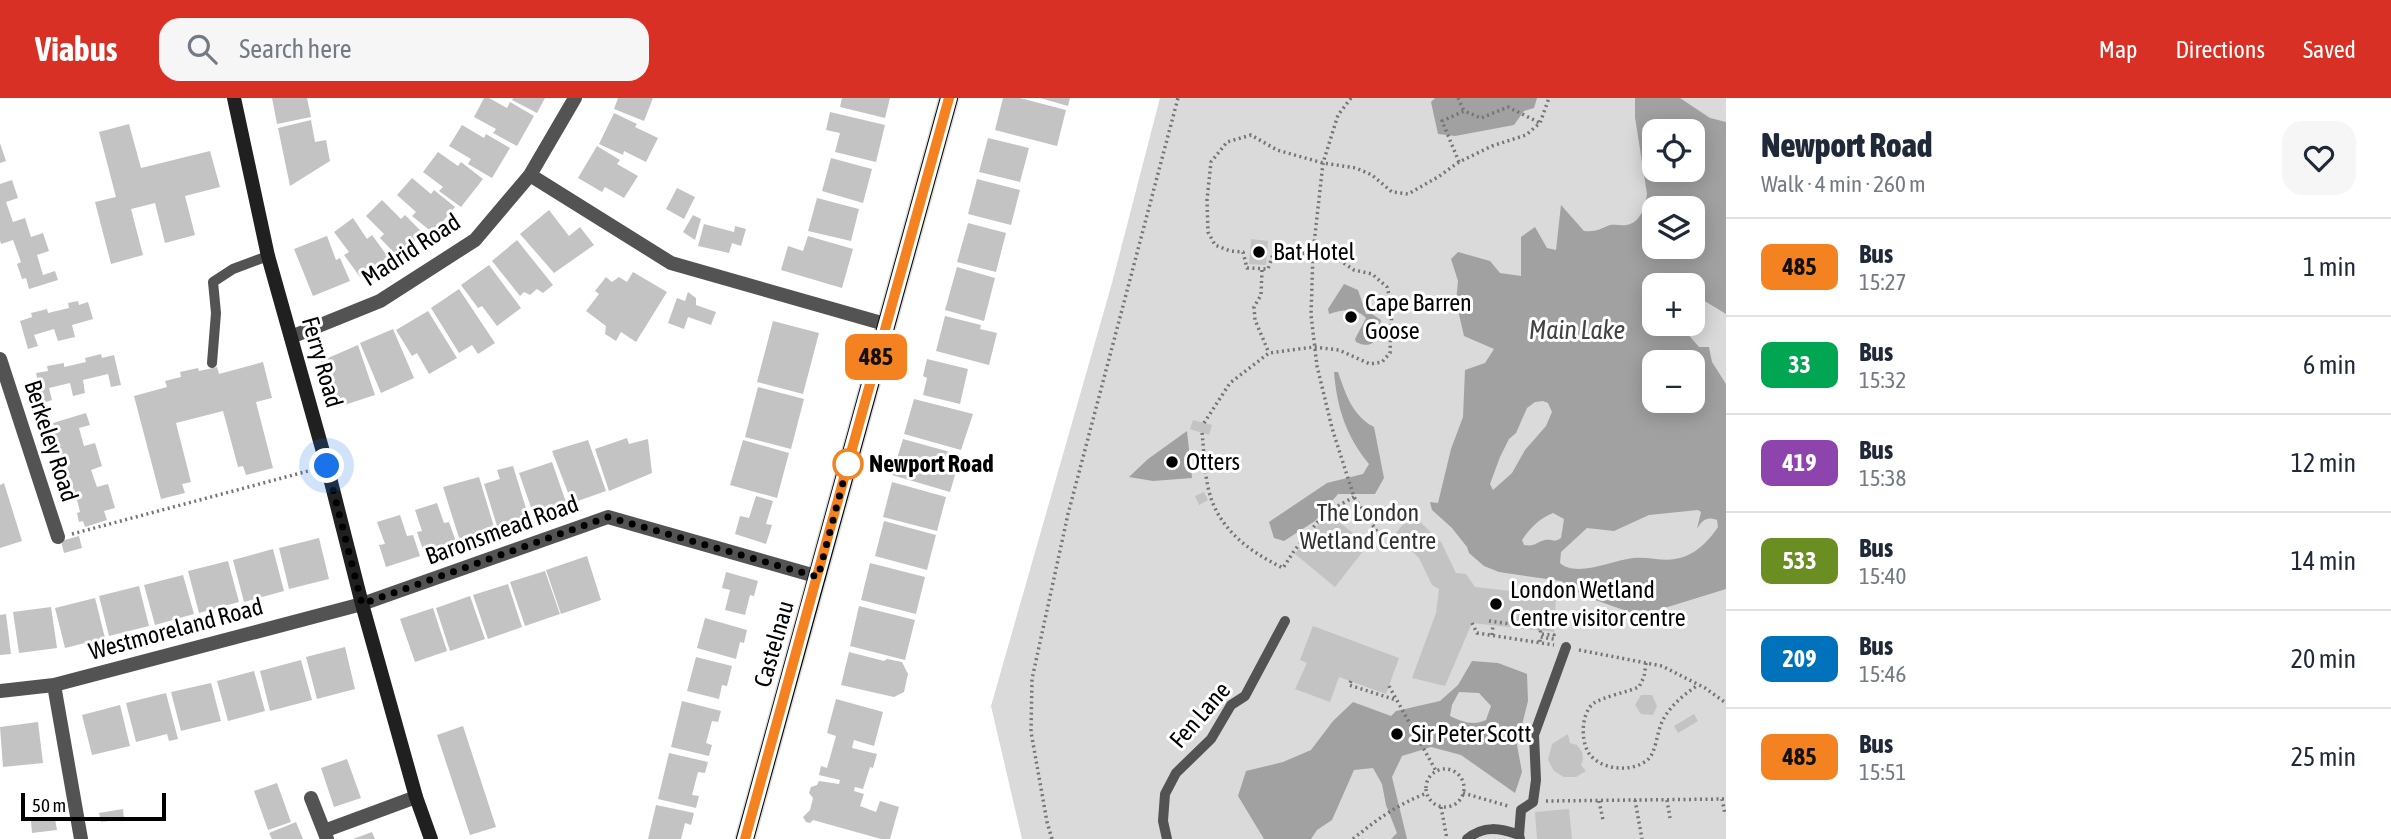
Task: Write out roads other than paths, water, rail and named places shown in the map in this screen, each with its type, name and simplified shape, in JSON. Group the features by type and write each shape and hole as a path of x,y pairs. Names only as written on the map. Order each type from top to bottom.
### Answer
{"main road":[{"name":"Castelnau","path":"745,839 949,98"}],"street":[{"name":"Ferry Road","path":"234,98 268,256 327,466 362,604 416,797 431,839"},
{"name":"Madrid Road","path":"291,337 380,300 475,240 530,175 575,98"},
{"path":"530,175 671,263 885,324"},
{"name":"Berkeley Road","path":"0,359 58,537"},
{"path":"0,409 16,407"},
{"name":"Baronsmead Road","path":"362,604 608,517 818,577"},
{"name":"Westmoreland Road","path":"0,691 54,685 362,604"},
{"path":"54,685 80,839"},
{"path":"311,798 326,835 416,797"}],"lane":[{"path":"212,363 216,313 213,282 233,269 268,256"},
{"name":"Fen Lane","path":"1167,839 1163,821 1165,794 1176,773 1211,739 1231,705 1245,696 1285,621"},
{"path":"1467,839 1474,833 1497,827 1519,837 1521,810 1533,802 1536,780 1534,734 1566,647"}],"water":[{"path":"1435,98 1537,98 1534,108 1524,111 1514,125 1455,136 1438,134 1431,102"},
{"name":"Main Lake","path":"1635,98 1680,98 1710,118 1726,122 1726,314 1705,301 1705,273 1642,273 1642,336 1689,336 1699,347 1709,347 1712,362 1726,384 1726,589 1658,610 1632,613 1584,596 1561,581 1499,572 1484,566 1469,553 1452,528 1432,510 1430,502 1438,503 1451,449 1463,417 1465,370 1485,363 1494,349 1464,336 1456,301 1458,281 1451,259 1458,252 1490,261 1500,273 1521,276 1521,237 1535,227 1547,248 1556,250 1561,205 1584,231 1595,231 1610,225 1627,225 1636,221 1642,211 1642,259 1705,259 1705,196 1646,196 1645,182 1705,182 1705,119 1642,119 1642,162","holes":["1535,402 1548,403 1552,412 1546,426 1525,450 1512,473 1493,490 1490,484 1509,439 1516,433 1527,408","1698,510 1701,512 1697,529 1703,521 1710,518 1717,520 1718,527 1700,547 1679,558 1633,558 1585,569 1575,569 1560,563 1561,552 1587,528 1614,531 1649,515","1553,513 1564,519 1561,538 1524,545 1522,540 1525,536 1536,524"]},
{"path":"1344,284 1358,290 1366,314 1372,314 1381,320 1375,341 1368,345 1356,342 1355,339 1366,318 1349,310 1329,314 1328,309"},
{"path":"1334,372 1338,372 1347,396 1360,417 1374,427 1384,478 1375,494 1338,494 1315,521 1284,541 1274,538 1269,522 1327,483 1363,474 1369,464 1354,443 1344,421"},
{"path":"1187,431 1192,478 1153,481 1129,477 1148,459"},
{"path":"1472,661 1498,663 1527,674 1528,701 1517,745 1522,772 1515,793 1461,755 1431,747 1402,756 1392,777 1407,839 1391,839 1397,833 1386,805 1382,784 1373,768 1354,770 1332,820 1317,830 1311,839 1264,839 1238,796 1246,771 1283,762 1311,750 1333,721 1353,702 1391,716 1396,711 1440,701 1458,685","holes":["1459,692 1479,693 1491,706 1486,720 1477,723 1450,716"]}],"place":[{"name":"Bat Hotel","path":"1259,252"},
{"name":"Cape Barren Goose","path":"1351,317"},
{"name":"Otters","path":"1172,462"},
{"name":"Newport Road","path":"848,464"},
{"name":"London Wetland Centre visitor centre","path":"1496,604"},
{"name":"Sir Peter Scott","path":"1397,734"}],"park label":[{"name":"The London Wetland Centre","path":"1368,527"}]}
